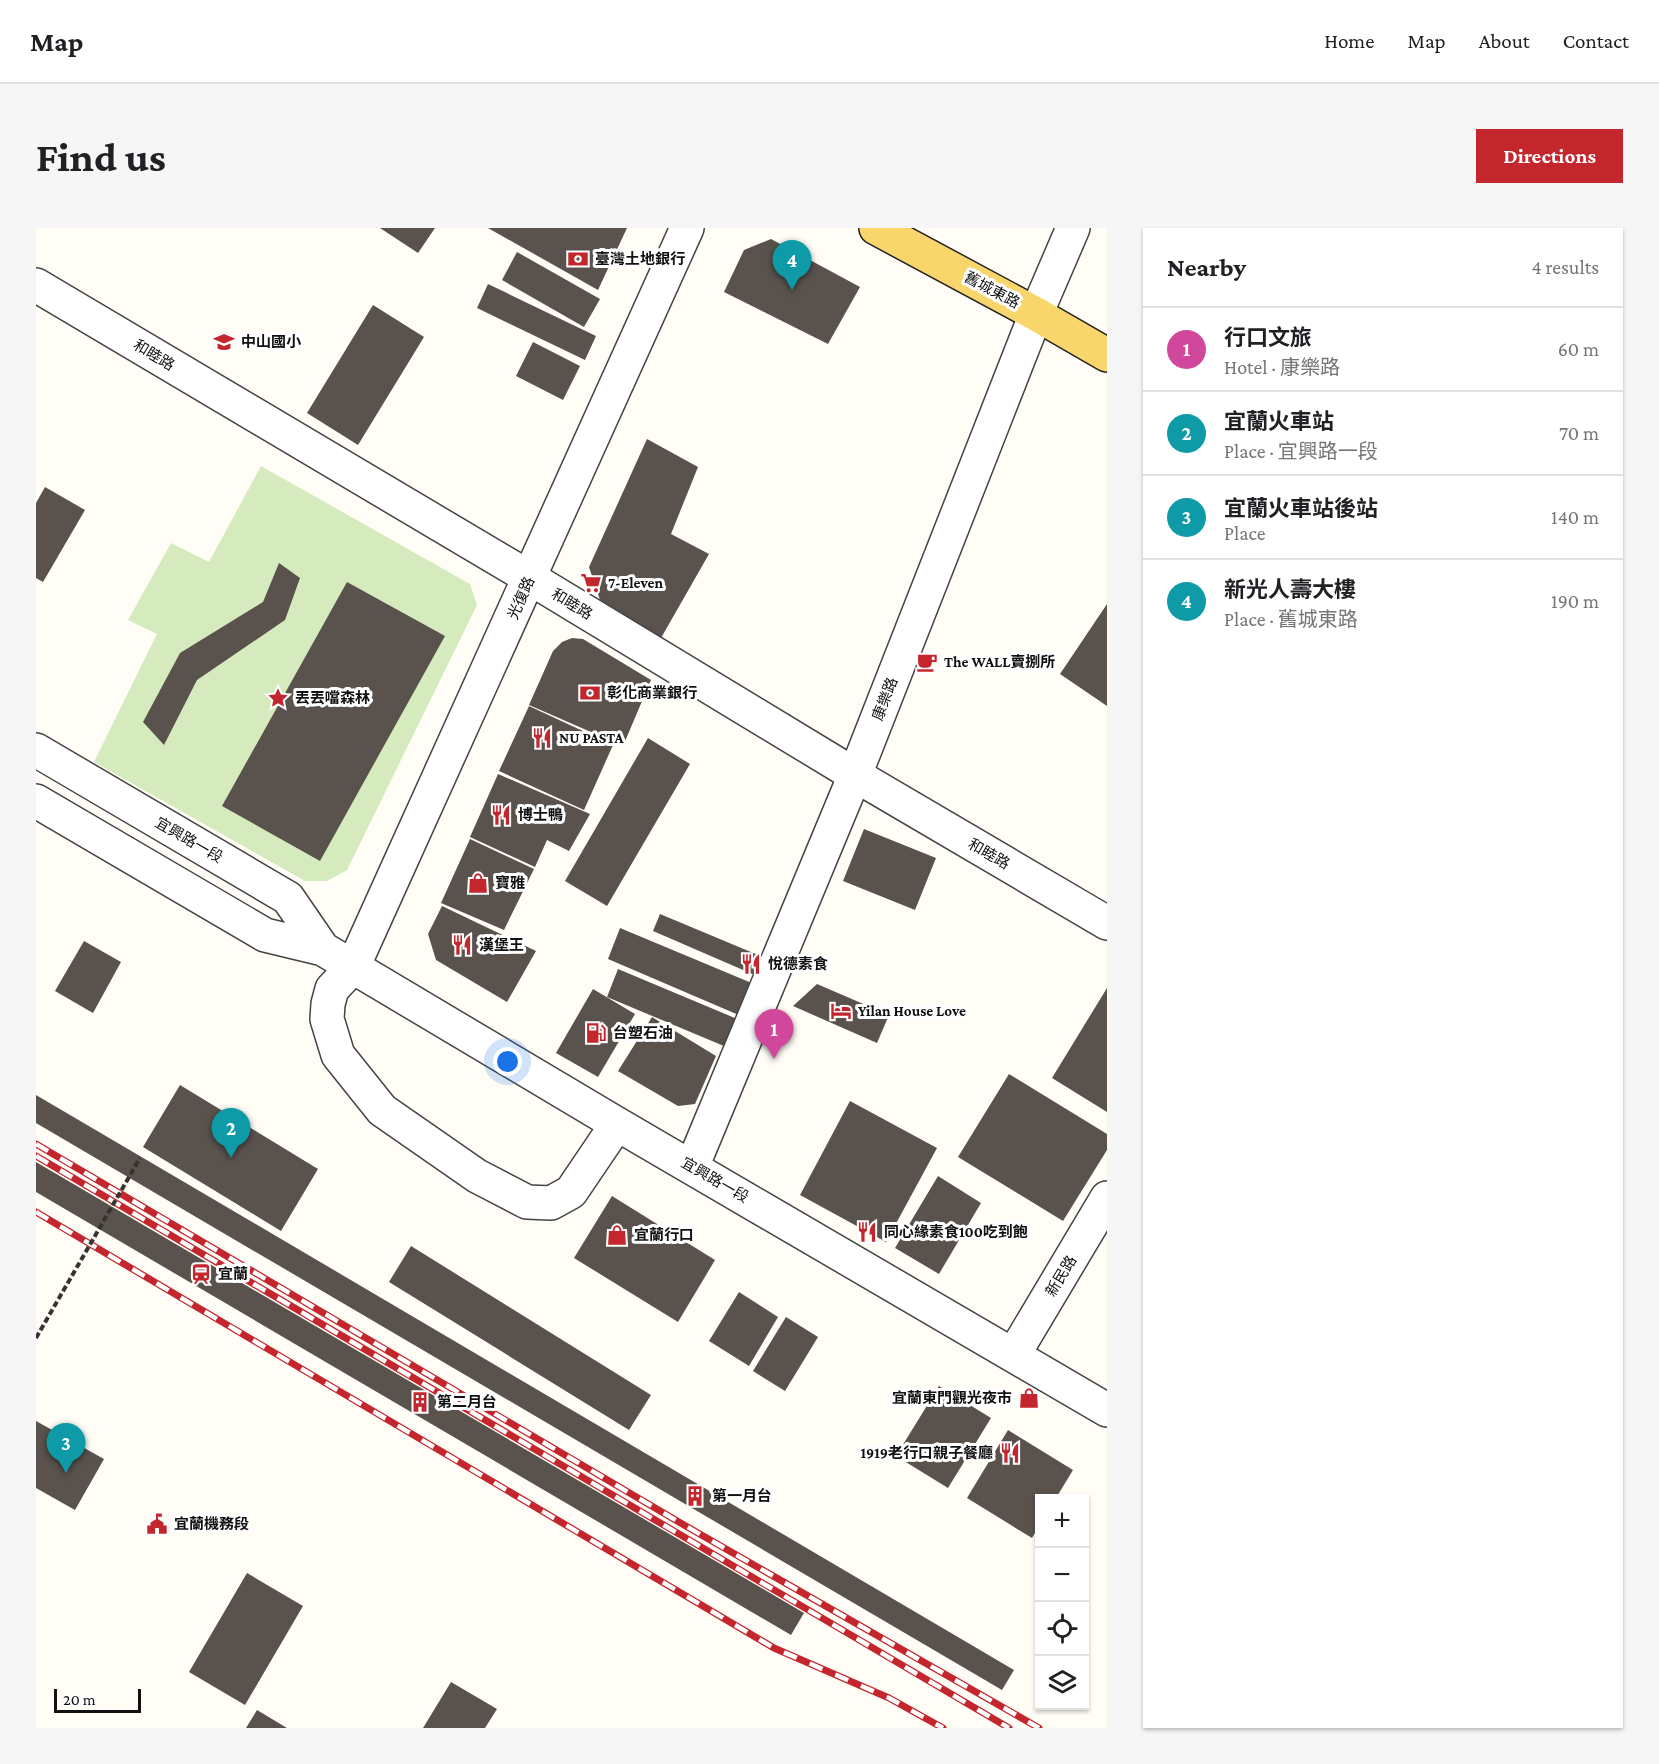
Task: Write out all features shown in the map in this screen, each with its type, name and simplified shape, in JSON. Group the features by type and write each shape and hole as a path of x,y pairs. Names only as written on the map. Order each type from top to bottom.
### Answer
{"main road":[{"name":"舊城東路","path":"876,228 1107,355"}],"street":[{"name":"光復路","path":"617,1124 571,1192 551,1203 527,1202 477,1176 382,1110 338,1055 327,1019 328,1004 332,990 353,967 687,228"},
{"name":"康樂路","path":"692,1167 855,776 1036,314 1073,228"},
{"name":"和睦路","path":"36,285 530,578 855,776 1107,923"},
{"name":"宜興路一段","path":"36,750 288,898 323,949"},
{"name":"宜興路一段","path":"36,801 266,935 323,949 617,1124 1107,1410"},
{"name":"新民路","path":"1014,1354 1107,1198"}],"path":[{"path":"36,1338 140,1158"}],"green space":[{"name":"丟丟噹森林","path":"261,466 470,584 477,605 347,870 327,881 305,881 94,762 157,634 128,620 171,543 209,562"}],"building":[{"path":"380,228 435,228 418,253"},
{"name":"臺灣土地銀行","path":"488,228 627,228 598,290"},
{"path":"771,239 860,287 828,344 724,292 744,250"},
{"path":"517,252 600,299 584,327 502,280"},
{"path":"488,284 596,336 585,360 477,308"},
{"path":"373,305 424,337 358,445 307,413"},
{"path":"533,342 580,366 563,400 516,376"},
{"path":"647,439 698,467 671,534 709,554 661,638 600,600 589,567"},
{"path":"45,487 85,510 43,582 36,578 36,503"},
{"path":"279,563 300,578 285,620 197,680 164,745 143,722 180,653 263,602"},
{"path":"347,582 445,636 320,861 222,806"},
{"path":"1107,604 1107,706 1060,674"},
{"name":"彰化商業銀行","path":"572,638 583,639 651,680 623,746 529,705 553,651 562,642"},
{"path":"529,706 613,745 584,810 499,771"},
{"path":"648,738 690,764 607,906 565,881"},
{"path":"498,774 590,814 569,851 547,840 535,867 470,837"},
{"path":"864,829 936,858 915,910 843,881"},
{"path":"470,839 534,869 504,930 441,903"},
{"path":"442,906 536,951 507,1002 436,960 428,934"},
{"path":"660,914 765,958 757,976 653,931"},
{"path":"620,928 754,984 741,1016 608,959"},
{"path":"84,941 121,962 93,1013 55,991"},
{"path":"618,969 742,1021 731,1049 607,997"},
{"name":"Yilan House Love","path":"817,984 889,1015 877,1043 793,1006"},
{"path":"1107,988 1107,1112 1052,1078"},
{"name":"台塑石油","path":"593,989 635,1014 598,1077 556,1053"},
{"path":"652,1017 716,1056 695,1104 678,1106 618,1071"},
{"path":"1009,1074 1107,1134 1107,1150 1063,1221 958,1157"},
{"path":"180,1085 318,1169 281,1231 143,1147"},
{"name":"第一月台","path":"36,1095 1014,1670 1002,1690 36,1123"},
{"path":"850,1101 937,1148 886,1242 800,1195"},
{"name":"第二月台","path":"36,1162 804,1613 791,1635 36,1192"},
{"path":"938,1176 981,1203 939,1274 895,1248"},
{"path":"612,1196 715,1260 678,1322 574,1258"},
{"path":"411,1246 651,1395 629,1430 389,1282"},
{"path":"739,1292 778,1317 749,1366 709,1341"},
{"path":"786,1317 818,1337 785,1391 753,1371"},
{"path":"939,1386 991,1418 948,1488 896,1456"},
{"path":"36,1421 104,1459 75,1510 36,1488"},
{"path":"1008,1430 1073,1470 1058,1494 1035,1494 1035,1533 1032,1538 967,1498"},
{"path":"247,1573 303,1606 245,1705 189,1672"},
{"path":"451,1682 497,1709 485,1728 423,1728"},
{"path":"257,1710 287,1728 246,1728"}],"railway":[{"path":"36,1144 684,1525 1039,1728"},
{"path":"36,1156 1009,1728"},
{"path":"36,1212 774,1648 889,1698 943,1728"}],"place":[{"name":"臺灣土地銀行","path":"578,259"},
{"name":"新光人壽大樓","path":"792,290"},
{"name":"中山國小","path":"224,342"},
{"name":"7-Eleven","path":"591,583"},
{"name":"The WALL賣捌所","path":"927,662"},
{"name":"彰化商業銀行","path":"590,693"},
{"name":"丟丟噹森林","path":"278,698"},
{"name":"NU PASTA","path":"542,738"},
{"name":"博士鴨","path":"501,815"},
{"name":"寶雅","path":"478,883"},
{"name":"漢堡王","path":"462,945"},
{"name":"悅德素食","path":"751,964"},
{"name":"Yilan House Love","path":"841,1011"},
{"name":"台塑石油","path":"596,1033"},
{"name":"行口文旅","path":"774,1059"},
{"name":"宜蘭火車站","path":"231,1158"},
{"name":"同心緣素食100吃到飽","path":"867,1232"},
{"name":"宜蘭行口","path":"617,1235"},
{"name":"宜蘭","path":"201,1274"},
{"name":"宜蘭東門觀光夜市","path":"1029,1398"},
{"name":"第二月台","path":"420,1402"},
{"name":"1919老行口親子餐廳","path":"1010,1453"},
{"name":"宜蘭火車站後站","path":"66,1473"},
{"name":"第一月台","path":"695,1496"},
{"name":"宜蘭機務段","path":"157,1524"}]}
